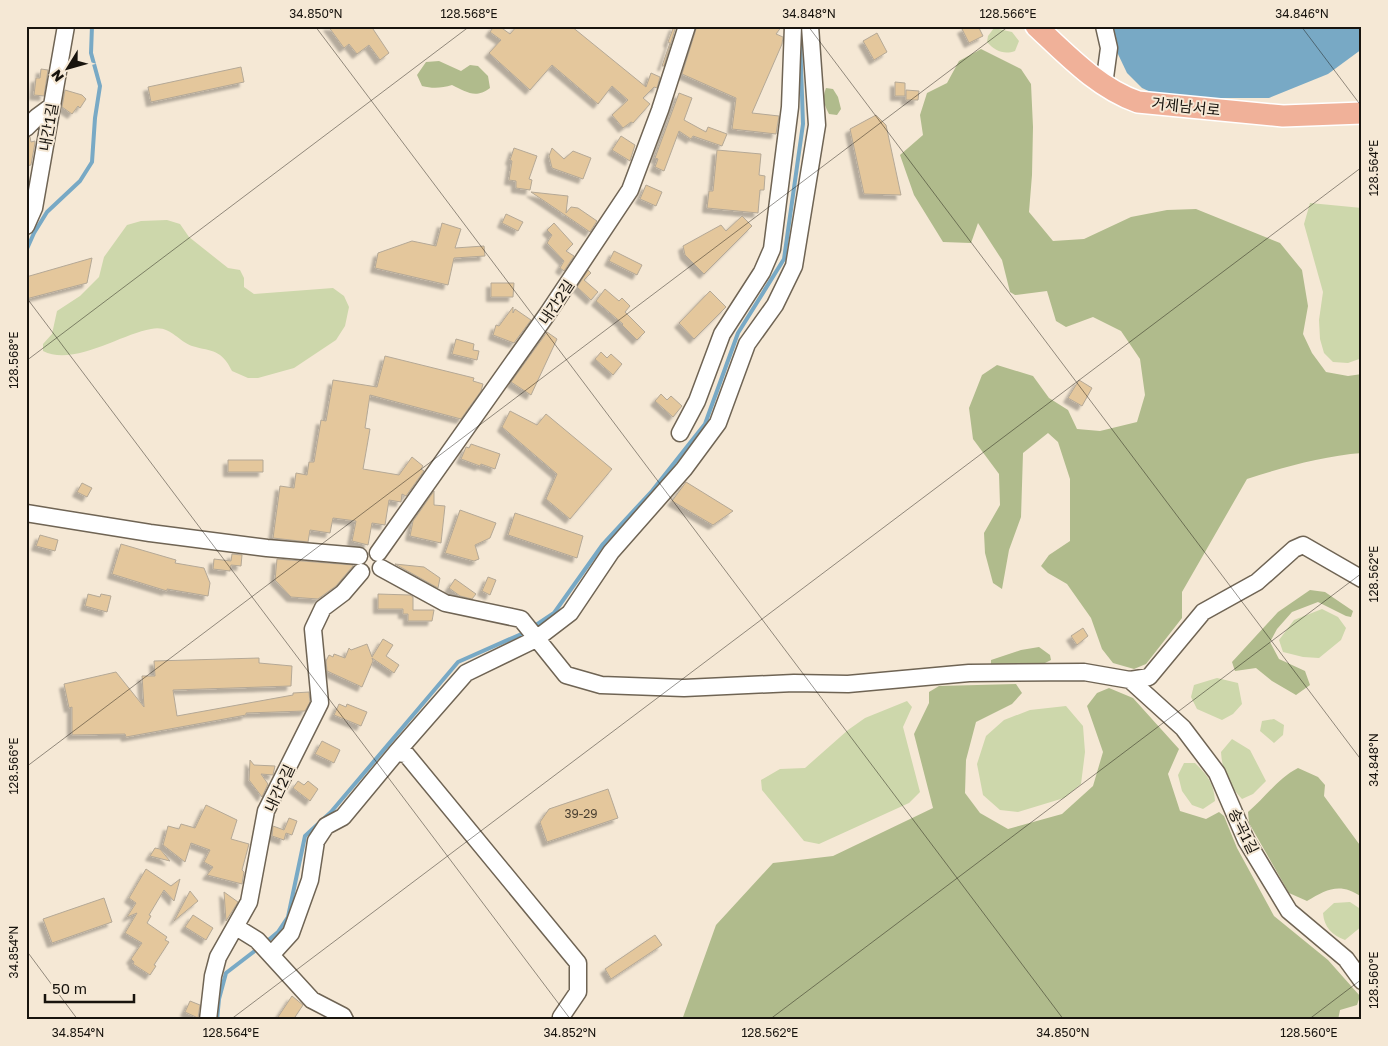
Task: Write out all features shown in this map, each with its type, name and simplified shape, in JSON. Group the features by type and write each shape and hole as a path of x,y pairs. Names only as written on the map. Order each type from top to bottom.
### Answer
{"main road":[{"name":"거제남서로","path":"1036,26 1104,85 1122,96 1138,102 1283,116 1362,113"}],"lane":[{"name":"내간1길","path":"26,226 34,208 66,26"},
{"name":"내간2길","path":"380,560 630,190 660,110 687,26"},
{"path":"680,433 702,387 722,334 762,272 772,249 790,107 793,26"},
{"path":"271,955 291,933 310,880 316,841 326,826 343,817 466,673 536,639 570,613 611,552 684,469 718,423 747,344 775,305 794,266 817,125 810,26"},
{"path":"1104,26 1109,48 1104,85"},
{"path":"26,128 52,106"},
{"path":"702,387 727,398"},
{"path":"26,513 150,534 267,548 360,564"},
{"path":"360,564 368,551 374,551 380,560 444,603 520,619 566,674 601,685 684,688 794,683 848,684 970,673 1084,672 1130,680 1149,677 1203,612 1257,582 1294,549 1303,545 1362,578"},
{"path":"360,564 365,575 374,575 380,560"},
{"name":"내간2길","path":"208,1020 213,976 218,957 249,902 266,811 320,703 313,629 323,608 343,593 360,564"},
{"name":"송곡1길","path":"1130,680 1183,728 1218,773 1246,840 1289,911 1346,959 1362,981"},
{"path":"396,753 406,754 578,963 578,992 561,1017 562,1020"},
{"path":"236,927 258,940 312,1000 335,1017"}],"green space":[{"path":"994,28 1012,32 1019,41 1015,51 1007,53 1000,51 993,48 987,42 988,36"},
{"path":"981,49 1021,69 1031,84 1033,127 1029,212 1053,241 1084,239 1131,217 1167,210 1196,209 1280,243 1302,270 1308,306 1303,334 1312,353 1326,372 1348,376 1362,374 1362,453 1304,463 1247,479 1182,592 1182,618 1146,664 1134,669 1113,663 1102,649 1091,618 1067,584 1048,573 1041,566 1049,555 1070,541 1070,479 1058,442 1048,433 1023,453 1021,517 1009,550 1002,589 993,583 985,553 984,533 1000,505 999,474 973,439 969,408 982,375 997,365 1033,376 1049,398 1068,410 1077,429 1100,431 1137,422 1145,395 1140,359 1121,331 1093,317 1066,327 1056,321 1047,291 1015,295 1010,292 1002,260 978,223 971,243 943,242 914,195 900,155 923,135 920,115 927,93 947,83 959,61"},
{"path":"439,61 461,71 470,65 478,66 488,76 490,88 475,94 452,85 437,88 422,86 417,75 426,62"},
{"path":"826,88 833,89 838,97 841,109 837,115 829,114 826,108 824,98"},
{"path":"1310,203 1362,208 1362,358 1348,363 1333,362 1324,353 1320,339 1319,320 1323,292 1304,224"},
{"path":"167,220 180,224 189,237 228,268 240,270 244,278 244,287 254,294 333,288 344,296 349,307 345,326 336,340 294,368 258,378 248,378 232,371 224,359 216,352 187,344 169,331 158,328 139,332 97,348 68,355 55,355 43,351 43,344 52,334 57,311 80,296 99,277 104,257 127,225 141,221"},
{"path":"1310,590 1325,592 1353,611 1351,617 1346,616 1318,602 1292,612 1277,629 1270,642 1279,659 1305,671 1310,685 1296,695 1272,681 1256,668 1235,671 1232,662 1278,612"},
{"path":"1322,609 1338,617 1346,628 1341,640 1319,658 1303,657 1283,652 1279,640 1294,620"},
{"path":"1039,647 1050,655 1051,660 1045,663 991,665 991,660 1021,650"},
{"path":"1217,678 1238,683 1242,704 1233,714 1222,720 1197,709 1191,697 1194,685"},
{"path":"1016,684 1022,693 1012,704 976,722 966,760 965,793 980,813 1008,829 1062,814 1093,786 1103,752 1087,706 1097,693 1109,688 1133,698 1179,749 1168,774 1180,811 1206,819 1219,812 1224,816 1237,848 1274,916 1328,960 1360,996 1357,1005 1340,1010 1338,1020 682,1020 716,925 773,863 833,856 933,808 914,734 929,703 929,692 939,686"},
{"path":"907,701 912,707 903,727 920,792 909,803 819,844 804,841 762,790 761,780 780,769 805,768 848,730 865,718"},
{"path":"1066,706 1083,726 1085,752 1081,784 1064,798 1018,812 1000,810 983,795 977,764 986,736 1004,720 1030,710"},
{"path":"1274,719 1284,725 1283,735 1274,743 1260,731 1262,721"},
{"path":"1232,739 1250,750 1266,781 1253,794 1242,799 1227,777 1222,759 1221,752"},
{"path":"1184,763 1195,763 1211,784 1215,801 1203,809 1192,805 1182,791 1178,775"},
{"path":"1298,768 1318,777 1325,785 1324,796 1362,848 1362,897 1347,890 1334,889 1321,893 1307,901 1289,893 1249,823 1248,812 1278,783"},
{"path":"1350,902 1362,910 1362,926 1345,940 1336,936 1330,930 1325,922 1323,913 1334,903"}],"water":[{"path":"1113,26 1362,26 1362,49 1328,74 1269,98 1202,98 1155,94 1142,88 1127,73 1117,52"}],"building":[{"path":"328,26 371,26 389,53 380,60 369,45 357,54 349,44 344,48"},
{"path":"494,26 499,26 510,34 517,26 571,26 646,87 651,73 660,77 657,88 654,87 643,98 650,104 633,123 631,122 623,128 612,115 628,100 612,86 598,104 552,65 530,90 489,53 501,40 490,32"},
{"path":"674,26 676,26 664,66 662,66 670,43 668,42"},
{"path":"697,26 782,26 776,34 783,37 782,44 752,113 779,116 776,134 732,129 736,98 682,74"},
{"path":"968,26 978,26 983,36 969,43 962,29"},
{"path":"877,33 887,52 874,60 863,41"},
{"path":"241,67 244,82 151,102 148,87"},
{"path":"41,69 48,70 44,96 34,95 36,78 40,78"},
{"path":"895,82 905,83 905,96 895,96"},
{"path":"65,90 82,95 86,99 80,108 78,106 72,114 62,107"},
{"path":"906,90 919,91 918,100 906,100"},
{"path":"679,93 692,98 684,120 706,132 708,127 727,134 722,146 693,136 691,139 679,131 664,171 655,167 658,159 655,158"},
{"path":"876,115 886,125 901,195 864,194 850,129"},
{"path":"621,136 635,145 630,161 612,150"},
{"path":"30,137 31,142 35,141 35,143 31,165 26,166 26,138"},
{"path":"514,148 537,156 529,179 532,180 530,190 516,188 516,181 509,180 512,161 510,160"},
{"path":"552,148 564,159 573,151 591,158 583,179 552,168 549,156"},
{"path":"717,150 761,154 759,175 765,176 764,190 760,190 758,213 707,208 709,191 713,191"},
{"path":"646,185 662,192 656,206 640,199"},
{"path":"531,192 568,196 566,213 571,207 578,208 597,221 590,232"},
{"path":"506,214 523,222 518,231 502,223"},
{"path":"742,216 752,226 704,274 685,255 683,246 721,225 726,231"},
{"path":"442,223 461,229 455,248 484,246 485,256 454,258 448,285 375,268 378,253 412,241 436,246"},
{"path":"554,223 573,244 566,251 574,256 564,271 560,268 564,261 547,243 552,235 547,230"},
{"path":"614,251 642,265 637,275 609,261"},
{"path":"92,258 87,283 26,299 26,277"},
{"path":"588,270 591,273 584,280 598,292 591,300 577,287"},
{"path":"491,283 514,283 513,297 491,297"},
{"path":"605,289 619,301 622,298 630,306 625,312 645,332 637,340 623,324 596,301"},
{"path":"710,291 726,307 694,339 679,323"},
{"path":"513,307 513,313 515,309 531,320 514,343 493,335 496,325 499,326"},
{"path":"547,332 557,339 531,395 511,382"},
{"path":"456,339 474,344 473,350 479,351 477,360 452,354"},
{"path":"601,352 607,358 611,354 622,364 613,375 595,359"},
{"path":"385,356 474,378 473,381 483,384 481,391 461,419 370,395 365,428 370,429 363,469 399,475 412,457 423,466 421,469 424,471 406,496 402,494 401,502 389,500 385,525 372,523 368,545 352,541 356,521 333,518 330,533 310,530 308,542 273,538 280,486 294,488 296,473 307,475 309,462 314,462 321,420 326,421 333,380 377,387"},
{"path":"1079,380 1092,388 1082,406 1068,398"},
{"path":"661,394 667,400 671,396 682,406 673,417 655,401"},
{"path":"510,411 537,425 546,414 612,469 570,519 546,499 557,474 502,427"},
{"path":"471,444 500,454 495,469 461,459 466,447 469,448"},
{"path":"228,460 263,460 263,472 228,472"},
{"path":"686,482 733,511 713,525 672,501"},
{"path":"82,483 92,488 87,497 77,492"},
{"path":"434,491 434,505 445,506 441,543 410,536 413,521"},
{"path":"460,510 496,523 490,538 475,545 479,559 474,561 445,553"},
{"path":"515,513 583,536 577,558 508,535"},
{"path":"40,535 58,540 55,551 36,546"},
{"path":"121,544 176,560 175,563 204,568 210,583 208,596 167,589 167,591 112,574"},
{"path":"232,554 242,555 241,566 231,565 230,571 213,569 214,559 231,561"},
{"path":"277,559 353,566 336,586 318,599 291,597 275,580"},
{"path":"395,564 424,567 440,578 438,588"},
{"path":"488,577 496,580 490,595 482,591"},
{"path":"455,579 476,594 472,599 460,596 449,588"},
{"path":"88,594 100,597 101,594 111,596 107,612 85,606"},
{"path":"378,594 410,595 413,597 413,610 434,610 432,621 408,621 408,614 403,614 403,609 378,609"},
{"path":"1083,628 1088,636 1077,645 1071,636"},
{"path":"383,639 393,645 386,656 399,665 394,673 372,658 373,661 362,687 327,671 326,661 329,655 333,657 334,654 345,658 349,648 351,650 367,644 372,657"},
{"path":"259,658 259,663 292,666 291,686 173,690 177,716 293,695 293,693 309,692 310,702 305,711 246,713 246,715 126,737 125,734 72,735 72,707 69,708 64,684 116,672 144,707 142,676 155,676 154,661"},
{"path":"339,704 346,707 347,704 367,712 361,726 334,715"},
{"path":"322,741 340,750 334,763 315,754"},
{"path":"250,760 254,765 275,766 273,775 261,774 268,784 262,797 249,780"},
{"path":"298,781 304,785 308,781 318,789 310,801 293,788"},
{"path":"608,789 618,818 547,842 540,822 549,809"},
{"path":"206,805 237,820 231,839 249,844 242,870 244,872 242,884 207,875 213,867 204,862 210,850 191,843 185,862 163,845 168,826 179,829 181,824 195,828"},
{"path":"289,818 297,821 292,835 286,833 284,840 272,836 273,826 284,830"},
{"path":"155,848 160,849 170,861 150,856"},
{"path":"146,869 171,886 180,879 174,901 164,890 149,915 151,916 147,923 167,937 165,940 169,942 154,965 156,966 150,975 133,964 134,962 131,959 142,943 125,933 137,913 127,917 136,903 129,898"},
{"path":"190,891 198,901 174,921"},
{"path":"224,892 238,902 226,921"},
{"path":"104,898 112,922 52,943 43,919"},
{"path":"193,915 213,928 206,940 185,927"},
{"path":"655,935 662,945 611,979 605,969"},
{"path":"292,996 303,1005 293,1020 276,1020"},
{"path":"190,1001 200,1005 198,1018 185,1012"}],"waterway":[{"path":"26,251 47,212 80,181 92,162 95,118 100,86 91,53 92,26"},
{"path":"533,627 554,613 603,544 652,491 705,424 738,333 784,259 803,124 800,38"},
{"path":"265,943 278,932 288,917 305,836 331,812 458,662 526,632"},
{"path":"217,1020 219,999 226,973 260,947"}]}
